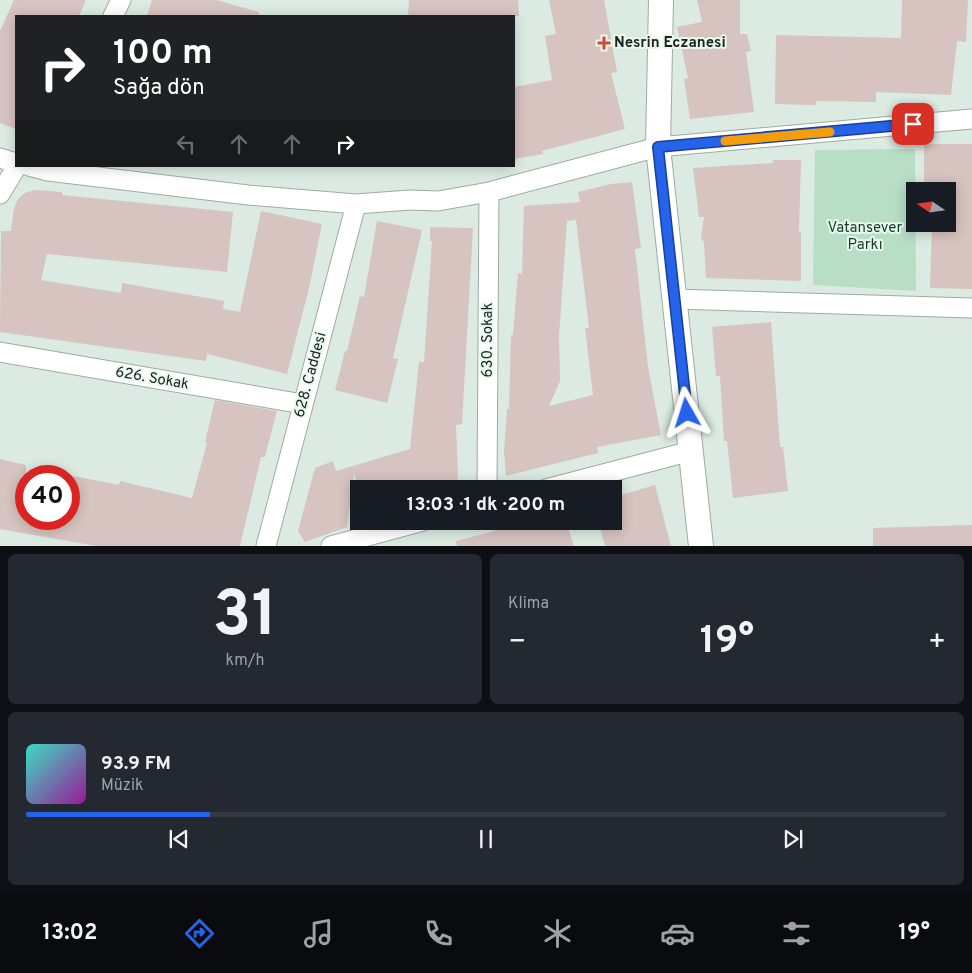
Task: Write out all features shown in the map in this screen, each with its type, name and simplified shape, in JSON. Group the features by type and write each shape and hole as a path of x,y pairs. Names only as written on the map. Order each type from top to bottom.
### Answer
{"street":[{"path":"114,15 121,0"},
{"path":"660,0 658,147 701,546"},
{"path":"33,167 48,171 248,195 356,204 410,200 438,201 489,192 658,147 972,119"},
{"path":"0,158 15,164"},
{"path":"0,194 16,167"},
{"name":"630. Sokak","path":"487,480 489,192"},
{"name":"628. Caddesi","path":"266,546 356,204"},
{"path":"674,299 972,308"},
{"name":"626. Sokak","path":"0,352 304,404"},
{"path":"580,480 691,451"},
{"path":"331,546 390,530"}],"green space":[{"name":"Vatansever Parkı","path":"915,149 915,182 906,182 906,232 916,232 916,291 813,285 815,150"}],"building":[{"path":"14,0 86,0 79,15 15,15 15,129 0,123 0,31"},
{"path":"152,0 216,0 259,12 259,15 147,15"},
{"path":"409,0 518,0 519,16 408,15"},
{"path":"549,0 604,0 617,72 611,73 625,129 542,151 543,154 515,159 515,87 552,80 545,36 556,34"},
{"path":"697,0 740,0 740,34 747,34 751,51 746,52 754,112 690,119 684,79 688,78 677,27 702,22"},
{"path":"902,0 968,0 966,42 957,41 951,95 876,92 876,102 816,101 816,105 775,104 776,35 901,38"},
{"path":"924,144 972,144 972,289 930,288 932,232 956,232 956,182 924,182"},
{"path":"773,160 801,160 799,232 801,232 801,281 706,278 704,242 701,238 704,217 699,217 693,168 773,163"},
{"path":"632,182 641,248 635,249 648,367 661,435 597,447 598,453 506,476 504,451 507,409 509,409 511,335 513,335 518,273 522,274 524,206 580,202 578,192 611,184","holes":["576,220 589,328 585,328 593,395 549,406 560,381 559,336 567,221"]},
{"path":"35,190 62,192 62,195 233,212 227,272 47,254 41,280 121,293 122,283 224,301 223,309 240,312 261,211 322,224 310,284 287,374 207,354 206,361 0,332 1,231 11,231 14,208 18,199 25,193"},
{"path":"377,221 422,230 393,358 398,359 387,403 335,390 345,351 347,351 360,296 364,297"},
{"path":"430,227 473,228 462,424 456,425 457,480 356,480 354,474 353,480 350,480 350,504 347,527 305,542 298,531 315,468 333,461 336,471 410,449 419,362 424,362 432,241 430,241"},
{"path":"771,322 780,447 783,447 788,491 733,498 727,441 724,441 720,376 716,376 712,327"},
{"path":"215,400 277,411 265,457 261,457 240,546 96,546 0,529 0,459 26,465 15,465 15,530 80,530 80,477 119,485 120,481 192,498 207,443 205,442"},
{"path":"655,485 671,546 605,546 601,530 622,530 622,495"},
{"path":"972,525 972,546 873,546 873,528"},
{"path":"498,530 569,530 574,546 457,546 456,541"}],"slow traffic":[{"path":"725,141 830,132"}],"place":[{"name":"Nesrin Eczanesi","path":"604,43"}],"route":[{"path":"687,413 658,147 913,124"}]}
